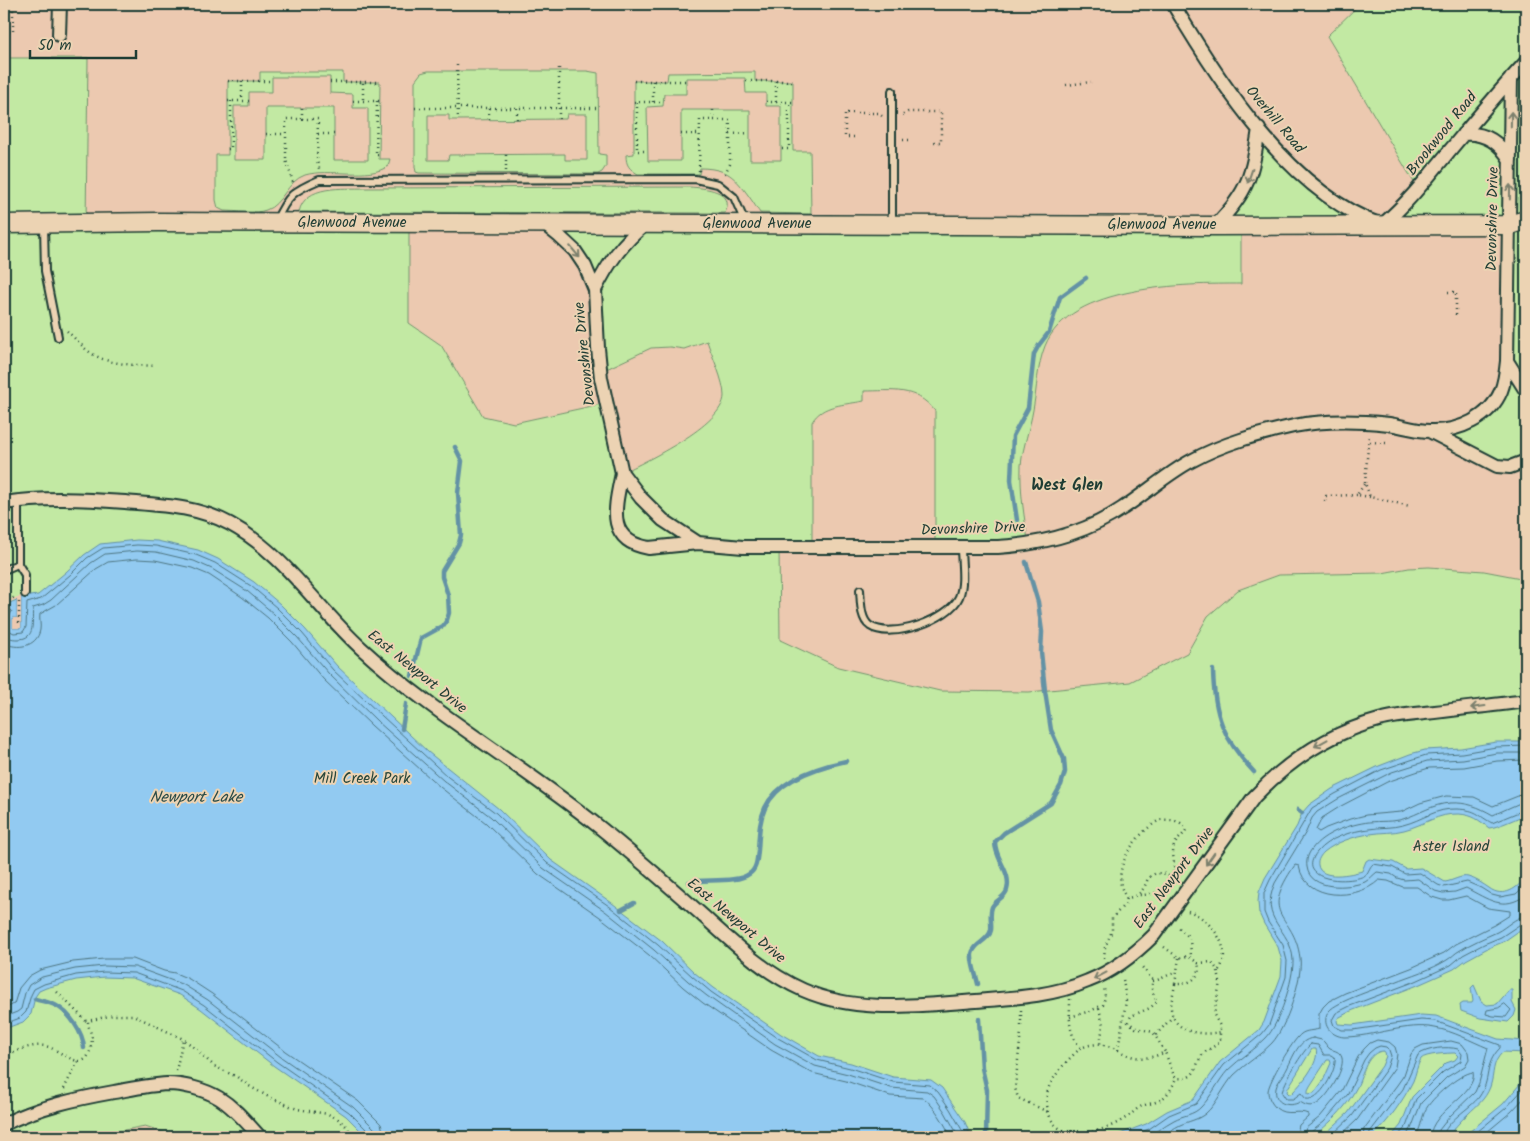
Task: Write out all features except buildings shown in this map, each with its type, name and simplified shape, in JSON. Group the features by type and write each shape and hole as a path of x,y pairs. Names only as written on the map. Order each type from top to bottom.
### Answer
{"street":[{"path":"59,35 60,4"},
{"name":"Overhill Road","path":"1173,4 1218,74 1258,128 1305,179 1350,212 1382,225"},
{"name":"Brookwood Road","path":"1382,225 1400,210 1416,192 1463,134 1526,62"},
{"name":"Devonshire Drive","path":"1429,431 1458,427 1473,421 1495,402 1501,392 1505,379 1508,361 1518,222 1510,160 1511,78"},
{"path":"1215,226 1230,210 1248,181 1253,166 1258,128"},
{"path":"1463,134 1474,133 1483,135 1495,142 1510,160"},
{"name":"Glenwood Avenue","path":"4,224 276,222 1215,226 1518,222 1526,231"},
{"name":"Devonshire Drive","path":"543,223 576,254 585,266 595,290 601,378 622,473 615,512 617,524 622,534 630,542 641,547 698,543 743,547 998,547 1029,544 1062,537 1082,530 1123,509 1163,478 1221,446 1256,434 1298,425 1339,422 1388,424 1429,431 1498,466 1510,467 1526,462"},
{"name":"Devonshire Drive","path":"595,290 616,253 636,232 647,224"},
{"path":"1508,361 1526,391"},
{"name":"Devonshire Drive","path":"622,473 652,511 698,543"},
{"name":"East Newport Drive","path":"4,503 43,499 162,505 194,510 213,516 242,531 275,556 341,628 386,671 595,824 748,954 785,981 803,990 848,1004 874,1006 925,1005 1021,997 1071,988 1090,981 1109,971 1138,950 1154,935 1260,791 1289,763 1325,741 1379,720 1526,701"},
{"path":"4,1124 32,1111 62,1102 144,1087 175,1085 203,1091 218,1097 238,1112 260,1137"}],"lane":[{"path":"892,91 892,224"},
{"path":"276,222 285,202 297,190 319,180 506,180 700,181 718,184 734,197 746,224"},
{"path":"44,224 45,271 58,337"},
{"path":"18,501 18,564 25,575 22,596"},
{"path":"860,590 863,614 870,626 881,630 897,630 920,626 938,618 950,609 959,598 961,587 961,547"},
{"path":"4,570 18,564"}],"path":[{"path":"4,32 13,32 13,4"},
{"path":"559,64 559,119"},
{"path":"457,65 458,120"},
{"path":"228,81 272,81"},
{"path":"242,81 242,101"},
{"path":"634,81 686,81"},
{"path":"654,81 654,102"},
{"path":"746,81 793,81"},
{"path":"776,81 776,102"},
{"path":"330,82 380,82"},
{"path":"363,82 363,101"},
{"path":"1066,85 1091,82"},
{"path":"228,149 231,149 230,101 249,101"},
{"path":"353,101 378,101 376,156 379,156"},
{"path":"647,151 637,151 636,102 664,102"},
{"path":"766,102 791,102 789,149 782,149"},
{"path":"302,108 302,119"},
{"path":"415,108 599,108"},
{"path":"489,108 489,119"},
{"path":"517,108 517,119"},
{"path":"714,110 714,120"},
{"path":"854,137 845,137 845,112 878,112 884,118"},
{"path":"901,119 903,114 908,112 941,112 941,142 934,142"},
{"path":"297,190 286,160 286,119 318,119 317,161 323,180"},
{"path":"700,181 700,120 730,120 730,164 718,184"},
{"path":"730,134 750,133"},
{"path":"901,133 901,140 909,140"},
{"path":"266,134 286,134"},
{"path":"318,134 334,134"},
{"path":"681,134 700,134"},
{"path":"506,155 506,180"},
{"path":"1448,292 1456,292 1456,318"},
{"path":"54,318 92,354 108,360 156,366"},
{"path":"1370,424 1365,484 1370,497"},
{"path":"1369,442 1386,443"},
{"path":"1357,495 1365,484"},
{"path":"1325,501 1326,496 1357,495 1410,506"},
{"path":"4,603 12,598 22,596"},
{"path":"1109,971 1104,956 1105,947 1112,931 1112,918 1125,904 1127,898 1121,887 1122,866 1136,842 1151,826 1160,820 1181,822 1186,830 1173,848 1174,868 1172,878 1165,888 1153,894 1127,898"},
{"path":"1138,895 1151,874 1161,872 1188,890"},
{"path":"1188,911 1201,917 1209,924 1221,942 1224,961 1218,970"},
{"path":"1179,928 1190,938 1191,957"},
{"path":"1164,947 1179,958 1191,957 1198,963 1199,971 1194,979 1183,984 1175,984"},
{"path":"1179,958 1171,1002 1173,1016 1180,1026 1193,1033 1208,1034 1221,1032"},
{"path":"1176,1078 1188,1077 1194,1074 1202,1056 1220,1042 1220,1026 1214,1015 1220,982 1218,970 1212,962 1198,963"},
{"path":"1128,1021 1136,1012 1150,1008 1157,1002 1152,991 1152,981 1142,967"},
{"path":"1152,981 1162,980 1176,973"},
{"path":"1118,1050 1126,1001 1123,979"},
{"path":"1071,988 1070,1033 1081,1048"},
{"path":"1070,1017 1099,1008 1104,1001 1104,988"},
{"path":"4,1056 25,1048 47,1046 72,1060 78,1061 88,1057 92,1035 87,1022 57,992"},
{"path":"1021,997 1021,1032 1015,1088 1018,1098 1048,1112"},
{"path":"1099,1008 1103,1025 1100,1044"},
{"path":"87,1022 104,1016 133,1015 183,1039 214,1066 237,1077 267,1096 297,1109 328,1114 338,1119 354,1137"},
{"path":"1156,1035 1173,1016"},
{"path":"1123,1021 1128,1021 1131,1025 1150,1030 1156,1035 1176,1078"},
{"path":"175,1085 177,1063 183,1039"},
{"path":"1165,1052 1154,1056 1138,1058 1110,1046 1100,1044 1087,1045 1081,1048 1073,1055 1050,1085 1046,1100 1051,1120 1058,1128 1065,1132 1078,1134 1092,1132 1117,1123 1142,1106 1158,1101 1165,1096 1176,1078"},
{"path":"62,1102 63,1091 78,1061"}],"green space":[{"name":"Mill Creek Park","path":"1360,4 1526,4 1526,461 1510,467 1429,431 1458,427 1501,392 1509,225 1241,226 1241,284 1161,287 1131,292 1103,299 1078,310 1058,326 1042,354 1033,410 1021,465 1023,505 1029,545 935,547 935,411 920,397 894,391 864,391 864,401 828,408 816,416 812,422 812,547 779,547 780,640 838,667 940,691 1029,692 1130,682 1187,653 1208,616 1238,590 1279,575 1382,573 1409,568 1429,567 1484,571 1526,579 1526,1137 179,1137 145,1126 89,1137 4,1137 4,58 88,58 86,223 409,223 409,323 441,345 483,416 514,423 606,403 622,473 682,441 711,419 720,407 724,396 720,376 707,341 684,349 670,347 651,348 600,372 585,266 543,223 1215,226 1241,195 1259,129 1288,162 1382,225 1418,189 1327,36"},
{"path":"428,71 587,71 598,73 599,154 606,155 606,166 598,174 416,172 415,81 421,73","holes":["567,114 587,114 587,160 565,160 565,154 449,155 448,160 428,160 428,115 449,115 449,120 458,120 566,119"]},
{"path":"260,72 343,72 343,82 380,82 379,159 390,159 388,166 371,172 315,173 305,175 294,182 272,207 262,211 224,211 218,208 216,200 216,155 228,155 228,81 260,81","holes":["272,77 330,77 330,93 353,94 353,108 368,108 368,160 334,160 334,108 266,108 266,160 234,160 234,106 249,106 249,92 272,92"]},
{"path":"755,72 755,81 793,81 793,151 810,151 811,214 760,213 734,179 718,170 700,168 699,174 638,174 630,168 627,164 626,155 634,154 634,81 667,81 668,73","holes":["686,78 745,78 746,93 766,93 766,106 781,106 781,160 750,160 750,110 681,110 681,161 648,161 647,107 663,106 664,94 686,94"]},
{"path":"703,188 722,195 726,199 727,205 725,213 299,212 303,203 317,192 336,189"}],"water":[{"name":"Newport Lake","path":"137,540 157,541 198,550 218,559 254,582 280,604 337,666 428,752 499,809 551,860 662,941 695,973 714,988 781,1034 819,1056 851,1063 893,1077 931,1080 942,1088 965,1122 971,1137 367,1137 346,1116 274,1066 201,1009 180,995 132,978 104,977 76,980 46,988 39,991 35,997 31,1014 23,1022 4,1029 4,605 17,600 17,618 13,618 13,628 21,628 21,597 38,595 84,555 100,544"},
{"path":"1496,742 1526,742 1526,814 1489,828 1472,817 1451,814 1396,832 1358,836 1329,848 1321,856 1318,865 1324,873 1337,875 1362,871 1366,861 1369,859 1393,862 1406,869 1421,868 1445,882 1468,877 1477,880 1494,891 1500,892 1510,891 1515,888 1526,876 1526,926 1503,942 1466,960 1454,969 1351,1011 1338,1018 1337,1021 1338,1024 1352,1025 1421,1015 1436,1016 1498,1039 1526,1041 1526,1053 1503,1052 1499,1056 1495,1064 1492,1082 1486,1095 1447,1137 1391,1137 1401,1125 1412,1097 1446,1063 1455,1060 1458,1056 1455,1053 1432,1055 1421,1059 1405,1096 1372,1137 1322,1137 1348,1113 1382,1066 1386,1056 1384,1051 1373,1055 1346,1105 1312,1137 1112,1137 1146,1124 1167,1111 1193,1100 1220,1062 1259,1030 1264,1022 1281,976 1282,961 1278,947 1259,913 1259,892 1265,878 1297,826 1302,813 1309,805 1332,789 1379,766 1410,754 1425,750 1461,748","holes":["1312,1049 1316,1049 1316,1055 1309,1073 1300,1085 1289,1094 1287,1092 1288,1088","1327,1060 1330,1060 1331,1063 1323,1081 1314,1093 1308,1094 1310,1086"]},
{"path":"1474,985 1481,1001 1487,1005 1497,1004 1509,990 1512,990 1512,1002 1516,1010 1514,1016 1508,1022 1480,1018 1461,1011 1460,1005 1472,1003 1473,1001 1471,988"},
{"path":"1526,1077 1526,1137 1463,1137 1503,1104"}],"pier":[{"path":"21,595 21,628 13,628 13,618 17,618 17,600 4,606 4,603"}],"waterway":[{"path":"1017,520 1011,480 1013,436 1028,408 1034,354 1049,332 1060,297 1086,278"},
{"path":"412,676 421,638 443,626 449,613 448,595 442,571 459,543 461,535 458,493 462,461 455,447"},
{"path":"978,984 973,965 973,950 990,934 992,907 1006,893 1008,884 995,842 1004,833 1051,803 1061,785 1065,772 1064,759 1051,730 1041,652 1042,632 1038,602 1026,562"},
{"path":"1213,670 1215,700 1222,726 1243,760 1254,772"},
{"path":"402,729 406,704"},
{"path":"689,882 737,879 749,874 756,864 762,818 771,798 789,782 800,776 846,761"},
{"path":"1298,810 1302,813"},
{"path":"621,910 634,903"},
{"path":"35,999 53,1004 65,1012 78,1029 84,1048"},
{"path":"979,1019 982,1068 987,1090 986,1137"}],"district":[{"name":"West Glen","path":"1067,485"}],"park label":[{"name":"Aster Island","path":"1451,847"}]}
